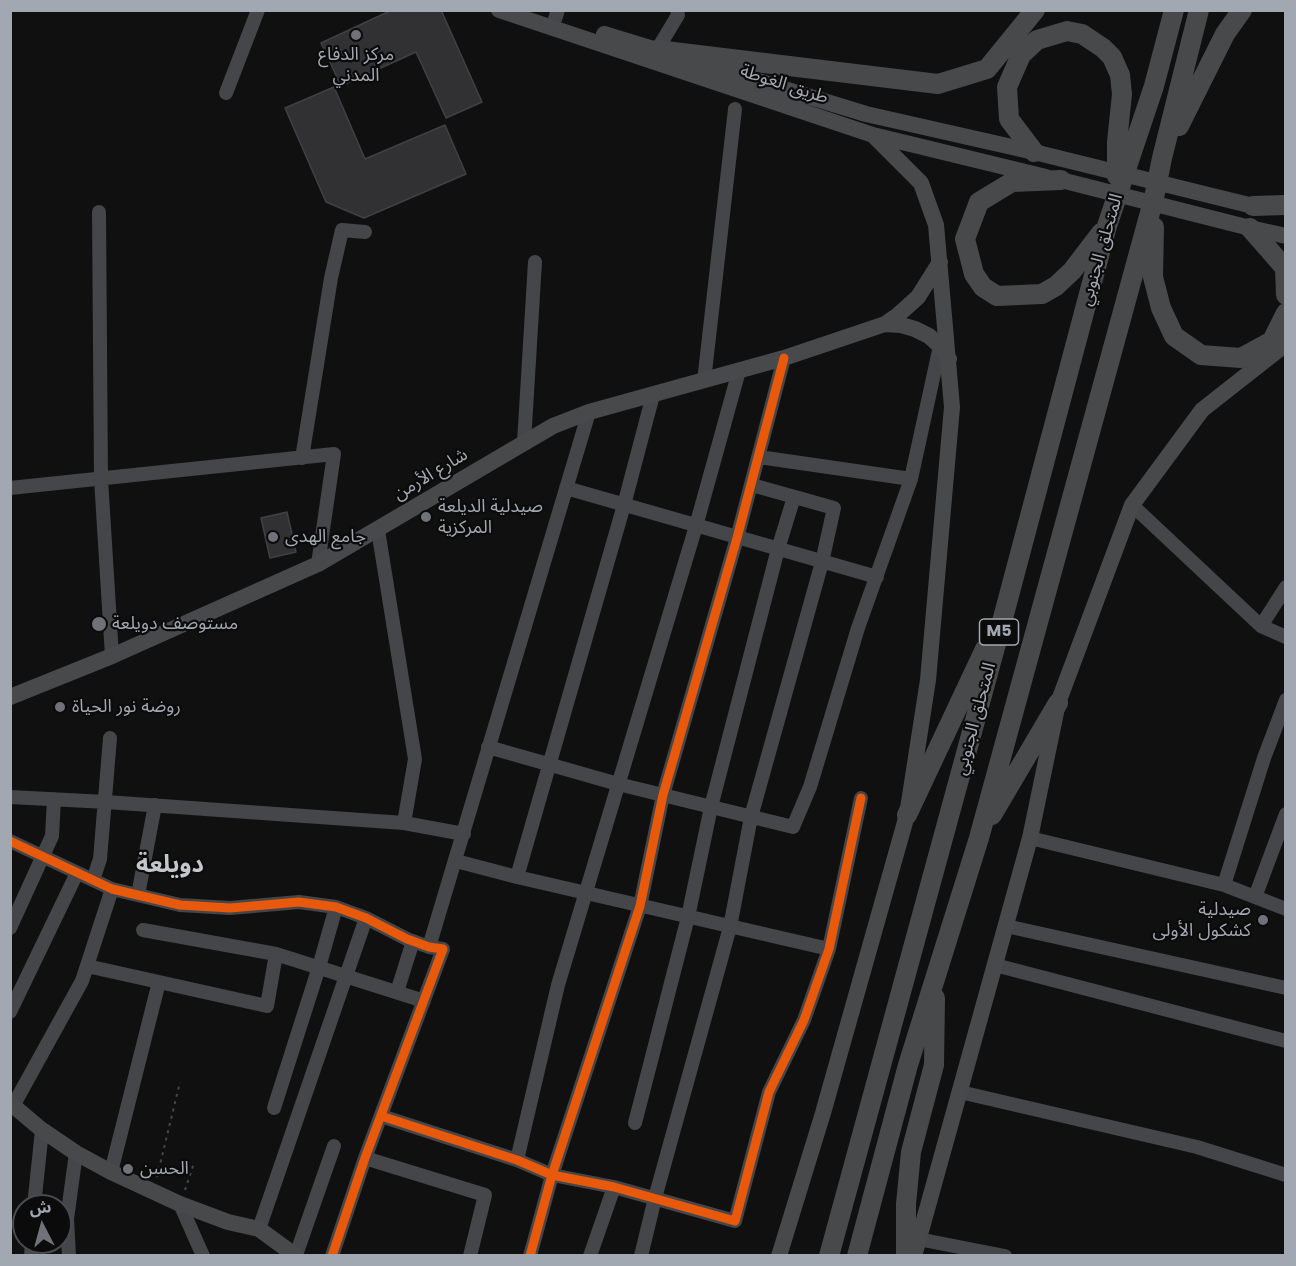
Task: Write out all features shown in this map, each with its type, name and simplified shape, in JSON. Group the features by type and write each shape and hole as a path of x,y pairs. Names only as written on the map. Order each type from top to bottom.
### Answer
{"highway":[{"path":"657,50 938,84 987,69 1035,10"},
{"name":"المتحلق الجنوبي","path":"829,1256 1107,226 1154,86 1174,10"},
{"name":"المتحلق الجنوبي","path":"857,1256 908,1065 979,838 1154,198 1199,10"},
{"path":"1162,158 1225,34 1242,10"},
{"path":"1034,152 1009,119 1007,87 1021,55 1037,40 1067,31 1082,33 1107,52 1120,75 1122,94 1117,142 1117,195"},
{"path":"1061,180 1012,182 979,202 965,239 974,274 983,287 997,296 1042,294 1056,286 1072,271 1107,226"},
{"path":"1154,198 1153,277 1161,308 1174,336 1201,355 1241,358 1272,341 1286,313"},
{"path":"1253,206 1286,205"},
{"path":"1250,228 1285,268 1286,295"},
{"path":"907,814 986,648 1003,618"},
{"path":"979,838 1058,703"},
{"path":"906,1256 906,1204 911,1152 934,1065 936,972"}],"main road":[{"name":"طريق الغوطة","path":"499,10 873,135 1061,180"},
{"path":"527,10 557,15 657,50 866,114 1286,213"},
{"path":"779,1256 827,1102 907,814 928,680 952,407 945,352 936,225 921,183 873,135"},
{"path":"1061,180 1286,236"},
{"name":"شارع الأرمن","path":"10,697 112,656 318,564 553,426 589,412 739,371 885,324 918,297 940,262"},
{"name":"شارع الأرمن","path":"885,324 915,329 929,336 945,352"},
{"path":"916,1247 1030,838 1058,703 1132,505 1202,410 1286,344"},
{"path":"12,1105 42,1130 76,1153 111,1172 180,1204 228,1222 259,1229 288,1253"}],"street":[{"path":"226,93 258,10"},
{"path":"657,50 678,15 676,10"},
{"path":"704,381 735,109"},
{"path":"99,212 100,479 112,656"},
{"path":"302,458 330,278 342,230 365,232"},
{"path":"524,442 535,262"},
{"path":"488,747 618,784 793,827 810,787 858,627 911,479 945,352"},
{"path":"530,1256 552,1175 640,906 663,795 752,485 784,357"},
{"path":"517,1160 558,985 696,526 739,371"},
{"path":"517,878 551,765 653,395"},
{"path":"429,947 589,412"},
{"path":"10,488 334,454 318,564"},
{"path":"759,457 911,479"},
{"path":"641,1256 730,927 751,817 822,562 834,508 752,485"},
{"path":"566,488 877,578"},
{"path":"635,1123 688,917 711,807 778,549 794,497"},
{"path":"1132,505 1261,626 1286,637"},
{"path":"378,530 415,759 404,823"},
{"path":"1261,626 1286,587"},
{"path":"1224,885 1264,758 1286,700"},
{"path":"93,880 100,859 110,738"},
{"path":"10,797 106,801 404,823 464,834"},
{"path":"381,1116 517,1160 552,1175 614,1187 735,1221 769,1092 804,1020 828,949 861,798"},
{"path":"10,928 52,836 54,799"},
{"path":"138,895 155,805"},
{"path":"1255,897 1286,814"},
{"path":"1030,838 1224,885 1286,909"},
{"path":"10,841 112,889 180,905 230,908 299,902 336,907 366,918 413,941 443,949 365,1158 332,1256"},
{"path":"456,861 517,878 828,949"},
{"path":"10,1012 77,873"},
{"path":"12,1105 82,981 112,889"},
{"path":"274,1108 336,907"},
{"path":"259,1229 366,918"},
{"path":"1006,926 1286,988"},
{"path":"143,930 276,954 424,1001"},
{"path":"397,992 413,941"},
{"path":"87,966 267,1006 276,954"},
{"path":"995,965 1286,1041"},
{"path":"111,1172 159,982"},
{"path":"960,1092 1197,1147 1286,1175"},
{"path":"35,1194 42,1130"},
{"path":"288,1253 334,1146"},
{"path":"69,1256 67,1219 76,1153"},
{"path":"365,1158 485,1195 470,1256"},
{"path":"590,1256 614,1187"},
{"path":"180,1204 203,1256"},
{"path":"916,1247 1005,1256"}],"path":[{"path":"154,1192 180,1082"},
{"path":"180,1204 194,1163"}],"building":[{"path":"392,10 441,10 482,102 446,118 416,52 341,86 321,43"},
{"path":"334,87 365,159 445,125 466,174 364,218 326,202 285,108"},
{"path":"287,512 296,552 270,558 261,518"}],"cycle path":[{"path":"530,1256 552,1175 640,906 663,795 737,538 784,358"},
{"path":"381,1116 517,1160 552,1175 614,1187 735,1221 769,1092 804,1020 829,949 861,798"},
{"path":"10,841 112,889 180,905 230,908 299,902 336,907 366,918 407,939 429,947 443,949 365,1158 332,1256"}],"place":[{"name":"مركز الدفاع المدني","path":"356,35"},
{"name":"صيدلية الديلعة المركزية","path":"426,517"},
{"name":"جامع الهدى","path":"273,537"},
{"name":"مستوصف دويلعة","path":"99,624"},
{"name":"روضة نور الحياة","path":"60,707"},
{"name":"صيدلية كشكول الأولى","path":"1263,920"},
{"name":"الحسن","path":"128,1169"}],"district":[{"name":"دويلعة","path":"170,866"}]}
